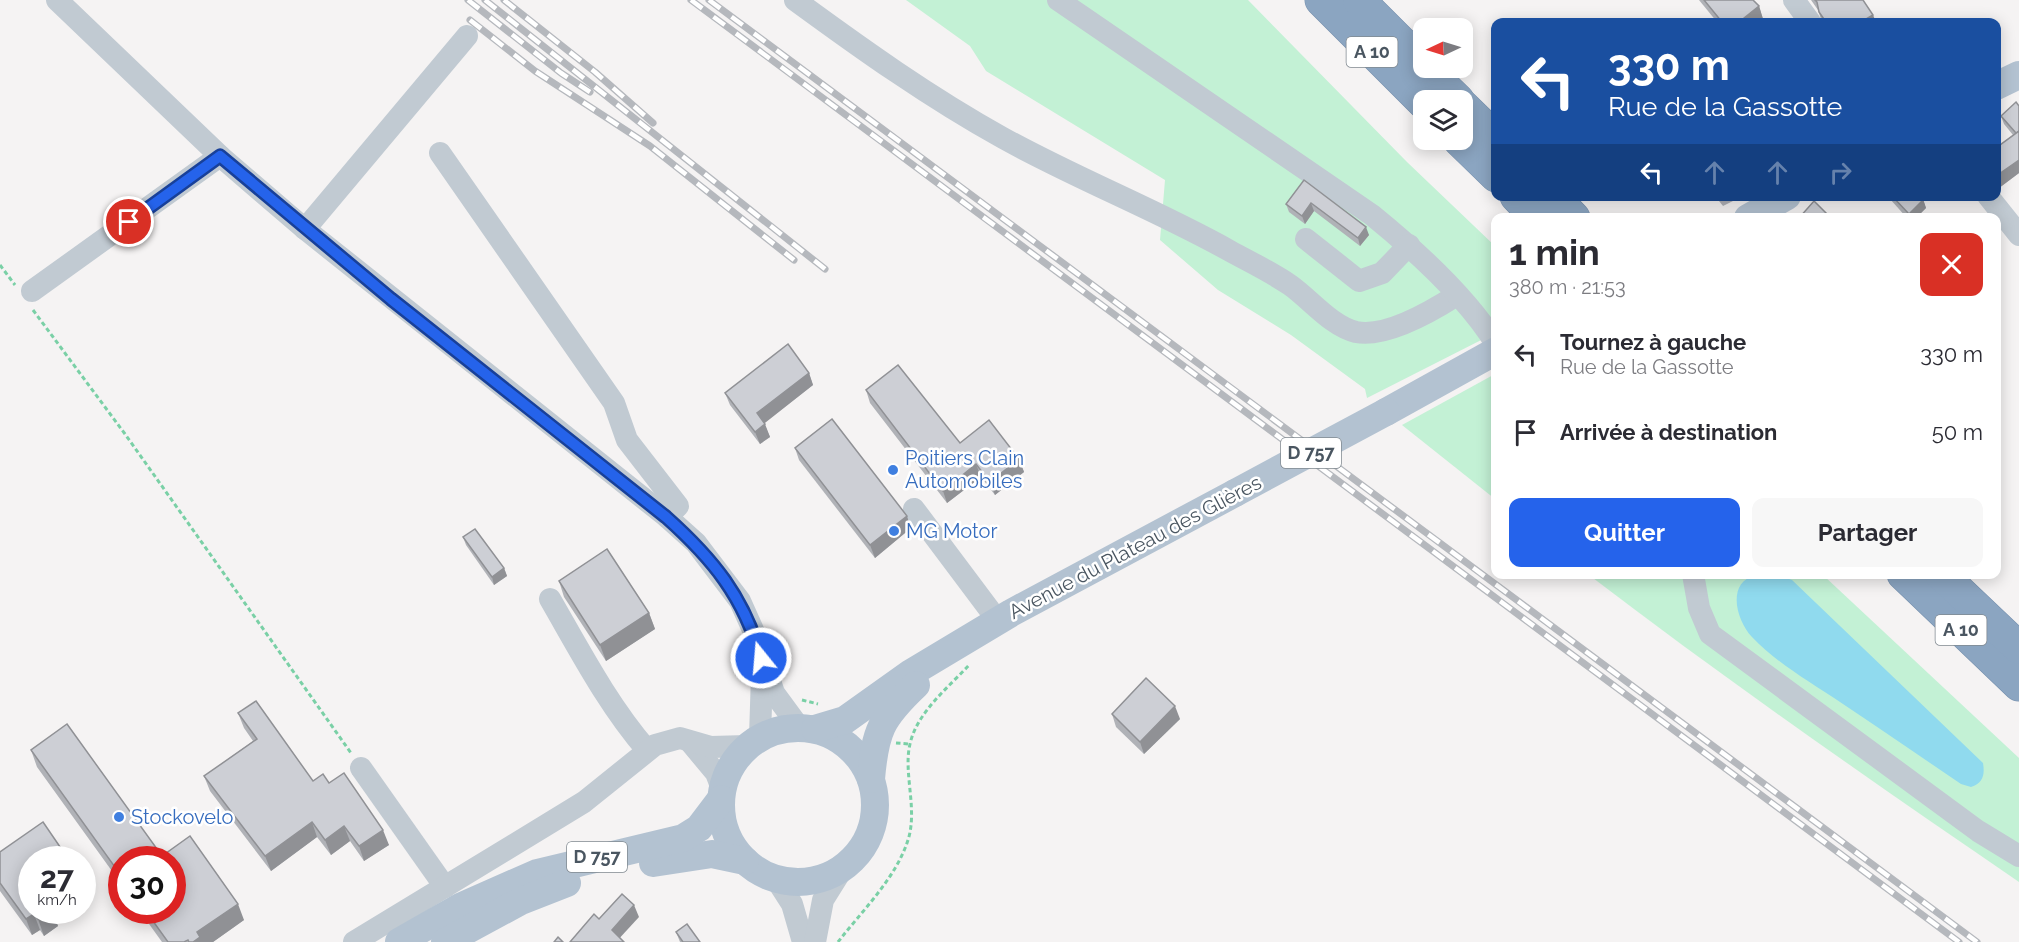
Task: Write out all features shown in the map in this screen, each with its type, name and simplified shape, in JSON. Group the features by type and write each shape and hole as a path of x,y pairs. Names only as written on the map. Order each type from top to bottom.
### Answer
{"highway":[{"name":"A 10","path":"1321,0 1413,69"},
{"name":"A 10","path":"1359,0 1413,67"},
{"name":"A 10","path":"1426,78 1444,90"},
{"path":"1473,116 1491,133"},
{"path":"1469,150 1491,171"},
{"path":"1521,201 1532,213"},
{"path":"1558,201 1569,213"},
{"name":"A 10","path":"1908,579 2019,685"},
{"name":"A 10","path":"1946,579 2019,648"}],"main road":[{"path":"2001,84 2019,75"},
{"path":"1757,213 1779,201"},
{"name":"Avenue du Plateau des Glières","path":"871,779 874,747 886,717 918,682 969,651 998,621 1491,354"},
{"name":"Avenue du Plateau des Glières","path":"811,720 845,720 911,673 969,651"},
{"path":"811,720 839,738 858,756 871,779 875,799 874,819 863,846 843,868 810,881 776,879 759,872 745,861 731,843 723,822 722,794 731,766 754,742 779,729 811,720"},
{"name":"D 757","path":"399,942 461,906 510,883 564,865 683,838 699,828 722,794"},
{"name":"D 757","path":"461,906 547,890 603,873 701,854 721,854 745,861"},
{"name":"D 757","path":"445,942 461,906"}],"street":[{"path":"57,0 220,156 305,229 696,543 740,601 779,703 811,720"},
{"path":"795,0 939,101 1095,185 1218,244 1289,285 1339,323 1355,332 1370,332 1409,322 1457,295"},
{"path":"1058,0 1372,215 1409,245 1483,323 1491,336"},
{"path":"1306,0 1413,69"},
{"path":"1794,0 1807,18"},
{"path":"305,229 467,36"},
{"path":"440,153 614,403 627,440 678,506 666,517"},
{"path":"27,296 220,156"},
{"path":"1992,201 2019,235"},
{"path":"1306,239 1359,281 1382,273 1409,245"},
{"path":"914,508 998,621"},
{"path":"1694,579 1699,608 1710,634 1978,831 2019,856"},
{"path":"550,599 596,679 647,750"},
{"path":"354,942 461,906 647,750 671,739 680,738 691,743 727,748 754,742 761,658"},
{"path":"691,743 704,757 722,794"},
{"path":"361,768 461,906"},
{"path":"815,942 823,900 843,868"},
{"path":"776,879 792,904 803,942"}],"path":[{"path":"0,265 27,296 361,768"},
{"path":"838,942 879,890 908,840 912,824 909,744 921,717 969,651"},
{"path":"779,703 789,696 795,696 811,720"}],"green space":[{"path":"906,0 1248,0 1407,162 1491,242 1491,335 1367,398 1365,389 1291,335 1218,290 1160,240 1165,180 986,71 970,46"},
{"path":"1491,376 1491,496 1402,425"},
{"path":"1594,579 1827,579 2019,758 2019,882 1802,731"}],"water":[{"path":"1747,579 1792,580 1983,763 1984,771 1981,781 1971,787 1961,784 1772,656 1746,630 1738,612 1737,593 1740,585"}],"building":[{"path":"1704,0 1753,0 1759,6 1744,18 1719,18"},
{"path":"1815,0 1863,0 1873,15 1868,18 1823,18"},
{"path":"2016,102 2019,106 2019,131 2016,133 2001,116"},
{"path":"2019,131 2019,160 2001,173 2001,144"},
{"path":"1304,180 1366,227 1358,238 1311,203 1302,216 1286,204"},
{"path":"1814,201 1826,213 1803,213"},
{"path":"1897,201 1922,201 1910,213"},
{"path":"788,344 809,373 757,413 765,424 755,432 725,393"},
{"path":"898,365 960,443 989,420 1019,459 990,482 976,464 943,491 866,390"},
{"path":"832,419 907,516 870,545 795,448"},
{"path":"475,529 504,568 492,577 463,537"},
{"path":"607,549 649,613 600,645 559,581"},
{"path":"1146,678 1175,706 1140,742 1112,714"},
{"path":"256,701 313,781 323,774 329,783 344,773 383,830 359,846 344,826 325,840 312,822 265,856 204,776 257,739 238,713"},
{"path":"67,724 155,846 108,846 108,857 31,750"},
{"path":"43,822 59,846 18,846 18,908 0,883 0,852"},
{"path":"190,836 238,904 197,932 200,937 193,942 188,940 168,942 155,924 186,924 186,846 176,846"},
{"path":"622,894 634,905 612,930 624,942 570,942 594,914 599,919"},
{"path":"687,924 700,942 683,942 676,932"}],"railway":[{"path":"468,0 561,73 590,92"},
{"path":"485,0 825,269"},
{"path":"504,0 595,72 653,123"},
{"path":"691,0 1959,942"},
{"path":"709,0 1977,942"},
{"path":"470,20 535,71 650,146 794,260"}],"place":[{"name":"Poitiers Clain Automobiles","path":"893,470"},
{"name":"MG Motor","path":"894,531"},
{"name":"Stockovelo","path":"119,817"}],"route":[{"path":"129,222 220,156 391,299 696,543 740,601 753,630 761,658"}]}
